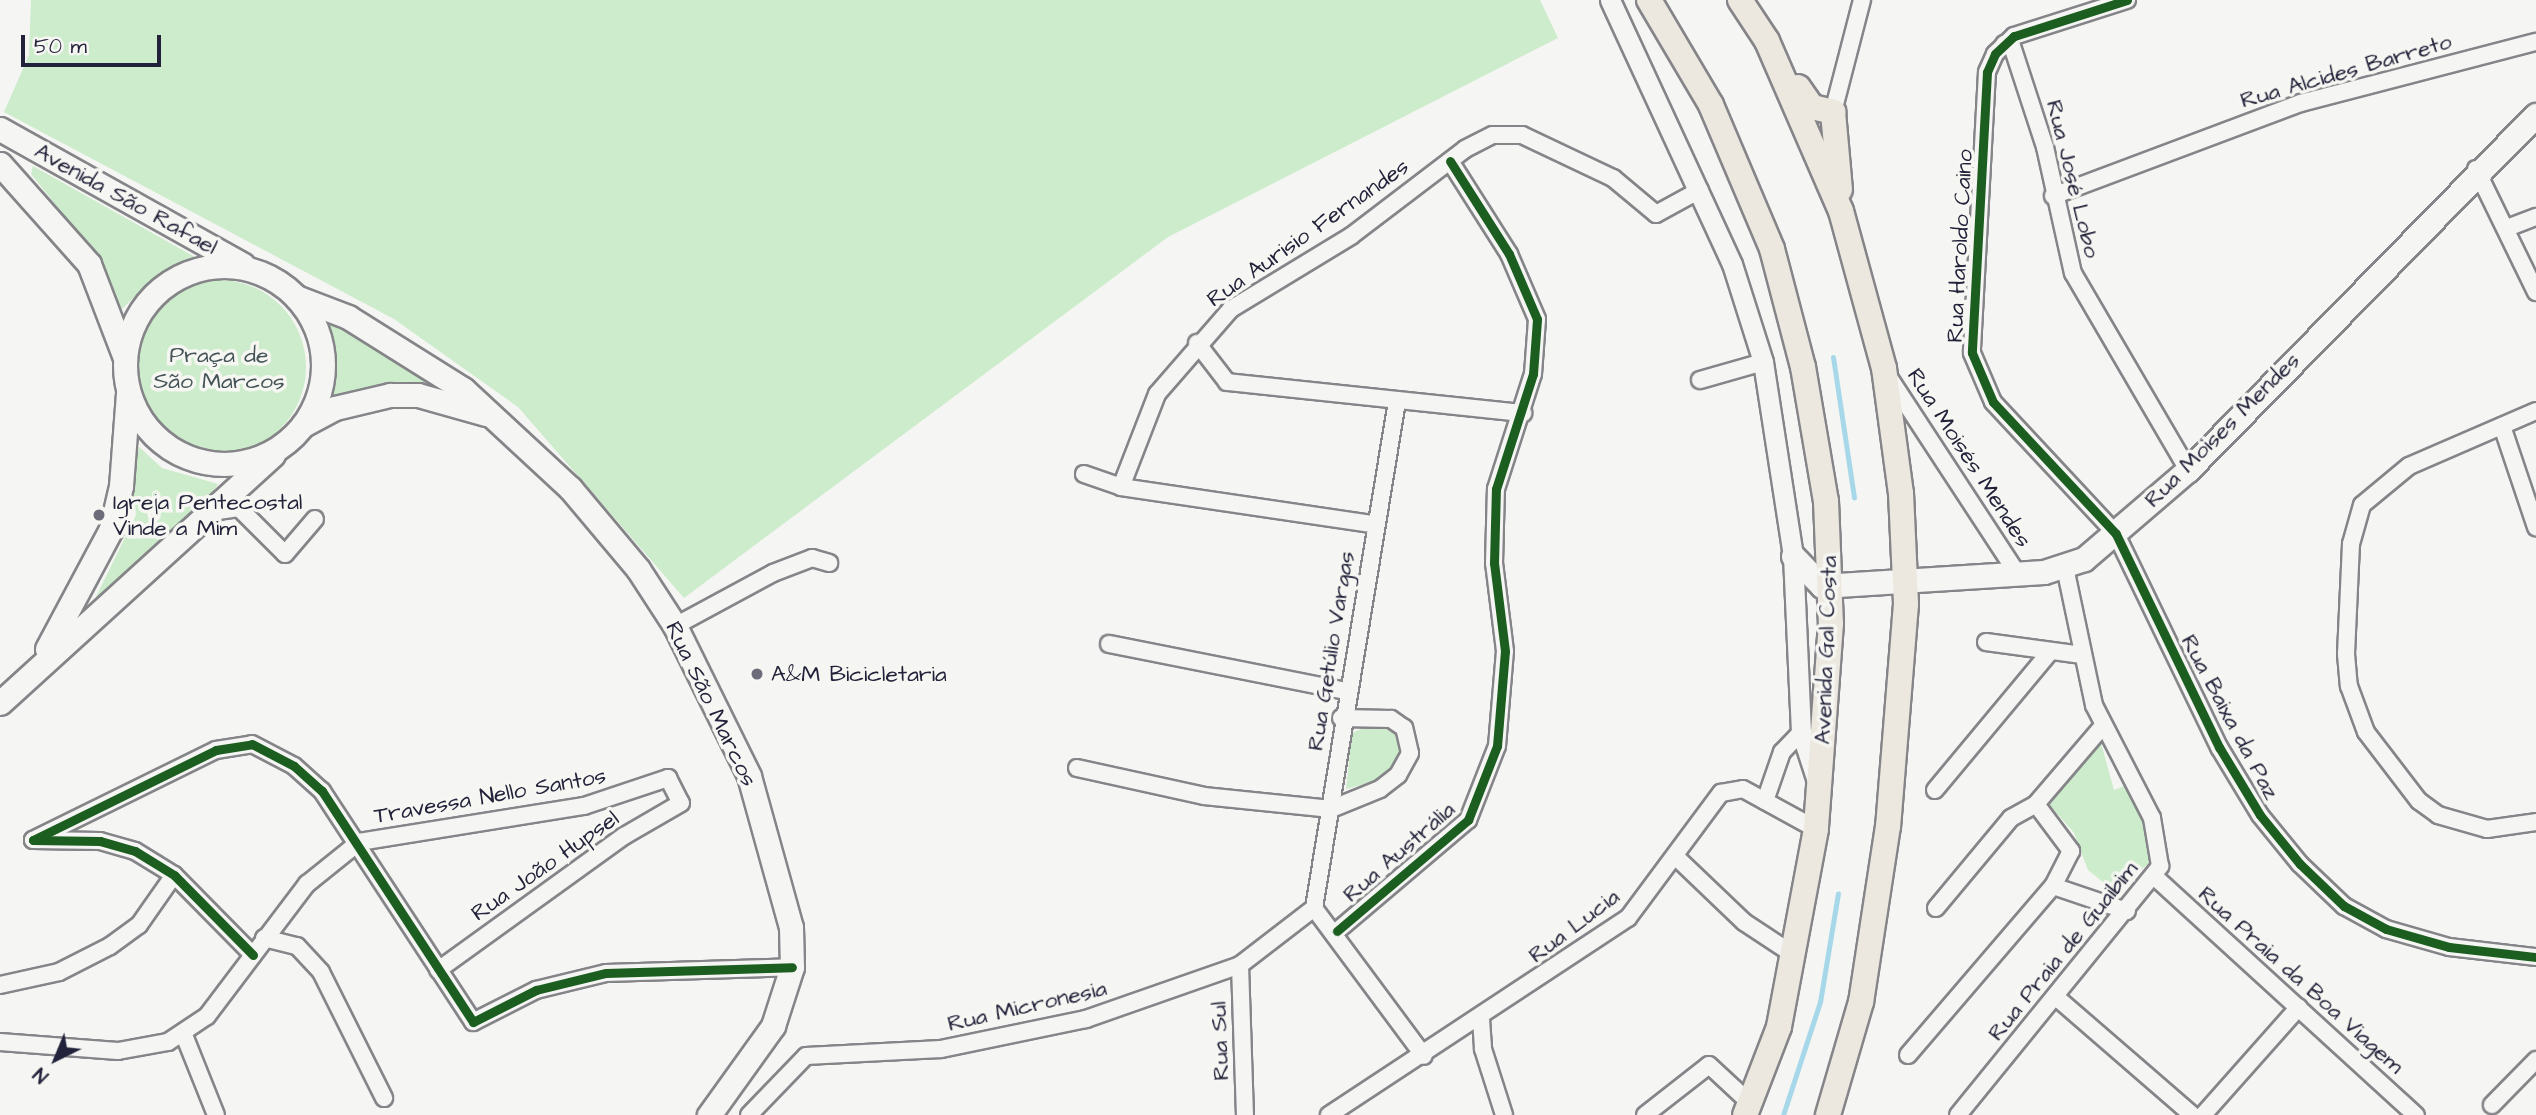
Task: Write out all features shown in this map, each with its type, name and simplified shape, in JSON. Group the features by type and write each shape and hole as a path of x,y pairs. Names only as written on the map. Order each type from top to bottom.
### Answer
{"main road":[{"name":"Avenida Gal Costa","path":"1649,0 1711,105 1772,249 1813,415 1831,586 1816,829 1794,956 1773,1048 1748,1109"},
{"path":"1740,0 1812,107 1833,112 1841,211"},
{"path":"1767,41 1841,211 1884,368 1895,429 1906,580 1875,920 1861,1002 1828,1115"},
{"name":"Rua Moises Mendes","path":"1831,586 2065,567 2116,534 2188,470 2476,169 2536,115"},
{"name":"Avenida São Rafael","path":"0,129 251,270"},
{"name":"Avenida São Rafael","path":"0,164 89,264 125,358"},
{"path":"0,703 218,511 303,425 318,396 323,365 320,340 296,297 251,270 201,268 157,292 141,311 125,358 128,388 121,485 111,529 65,625 22,683"},
{"name":"Rua São Marcos","path":"296,297 390,342 492,416 604,526 675,626 749,776 784,897 792,967 773,1026 709,1115"},
{"path":"128,388 153,434 191,457 244,462 282,445"},
{"name":"Rua São Marcos","path":"303,425 335,408 390,395 418,395 492,416"},
{"path":"1793,556 1815,584 1831,586"}],"street":[{"path":"1610,0 1700,190 1763,362 1793,556 1801,732 1820,792"},
{"path":"1833,112 1862,0"},
{"path":"2004,44 2127,0"},
{"name":"Rua Alcides Barreto","path":"2053,196 2301,103 2536,42"},
{"name":"Rua José Lobo","path":"2004,44 2012,46 2026,86 2069,261 2090,309 2188,470"},
{"name":"Rua Haroldo Caino","path":"2004,44 1987,72 1972,353 1993,402 2116,534"},
{"name":"Rua Aurisio Fernandes","path":"1121,487 1157,394 1197,343 1231,309 1351,236 1450,161 1493,135 1514,134 1586,163 1656,214 1700,190"},
{"name":"Rua Austrália","path":"1337,931 1478,806 1497,746 1505,651 1494,563 1496,489 1523,413 1537,348 1530,294 1450,161"},
{"path":"2476,169 2536,292"},
{"path":"2507,228 2536,217"},
{"path":"1197,343 1227,383 1523,413"},
{"path":"1700,380 1763,362"},
{"name":"Rua Moisés Mendes","path":"1884,368 2017,573"},
{"name":"Rua Getúlio Vargas","path":"1314,908 1331,809 1341,718 1373,524 1397,401"},
{"path":"2536,411 2409,466 2362,505 2351,544 2347,664 2366,732 2419,801 2438,815 2487,829 2536,822"},
{"path":"2502,426 2536,527"},
{"path":"1084,474 1121,487 1373,524"},
{"path":"218,511 239,508 285,554 315,519"},
{"name":"Rua Baixa da Paz","path":"2116,534 2219,747 2260,815 2300,864 2344,906 2386,929 2449,947 2536,957"},
{"path":"675,626 783,569 812,558 829,563"},
{"name":"Rua Praia de Guaibim","path":"1958,1115 2156,878 2157,830 2102,727 2082,655 2065,567"},
{"path":"1986,642 2082,655"},
{"path":"1109,644 1346,691"},
{"path":"1935,790 2050,652"},
{"path":"1077,768 1204,796 1331,809 1380,789 1398,775 1410,753 1404,728 1391,719 1341,718"},
{"path":"1936,908 2011,818 2036,804 2102,727"},
{"path":"1765,800 1782,752 1801,732"},
{"path":"253,955 174,875 135,851 100,841 33,839 139,784 237,744 268,750 294,766 322,791 359,842 472,1022 536,990 606,973 792,967"},
{"name":"Travessa Nello Santos","path":"184,1035 253,955 307,884 359,842 584,806 665,776 681,803"},
{"name":"Rua Lucia","path":"1329,1115 1481,1019 1628,918 1721,793 1743,789 1765,800 1791,821 1816,829"},
{"name":"Rua João Hupsel","path":"438,970 624,836 681,803"},
{"path":"1908,1055 2053,886 2071,850 2036,804"},
{"path":"1675,856 1744,922 1794,956"},
{"path":"0,985 59,972 110,946 139,925 174,875"},
{"name":"Rua Praia da Boa Viagem","path":"2156,878 2416,1115"},
{"path":"2053,886 2127,911"},
{"path":"1314,908 1337,931 1424,1056"},
{"name":"Rua Micronesia","path":"749,1115 806,1056 941,1049 1040,1029 1161,996 1240,965 1314,908"},
{"path":"264,939 298,946 321,972 384,1098"},
{"name":"Rua Sul","path":"1240,965 1245,1115"},
{"path":"2056,997 2192,1115"},
{"path":"2203,1115 2299,1007"},
{"path":"1481,1019 1483,1049 1504,1115"},
{"path":"0,1042 118,1051 184,1035 216,1115"},
{"path":"2492,1105 2536,1060"},
{"path":"1646,1115 1709,1065 1748,1109"}],"green space":[{"path":"31,0 1540,0 1558,38 1168,237 684,598 518,407 394,319 4,112 29,55"},
{"path":"33,166 195,257 160,272 120,311 94,253 31,174"},
{"name":"Praça de São Marcos","path":"219,280 252,287 280,306 299,334 306,367 299,400 280,428 252,447 219,454 186,447 158,428 139,400 132,367 139,334 158,306 186,287"},
{"path":"314,311 343,324 443,391 325,403 329,358"},
{"path":"138,446 162,468 218,484 199,514 90,609 136,515 131,481"},
{"path":"1379,721 1400,733 1401,761 1372,782 1346,789 1352,733"},
{"path":"2101,743 2114,790 2129,784 2147,818 2152,861 2123,884 2104,883 2088,870 2074,833 2048,803"}],"waterway":[{"path":"1833,357 1854,497"},
{"path":"1783,1115 1820,1002 1838,893"}],"cycle path":[{"path":"2127,0 2014,36 1995,54 1987,72 1972,353 1993,402 2116,534 2219,747 2260,815 2300,864 2344,906 2386,929 2449,947 2536,957"},
{"path":"1337,931 1468,820 1497,746 1505,651 1494,563 1496,489 1533,374 1537,319 1509,254 1450,161"},
{"path":"253,955 174,875 135,851 100,841 33,840 216,750 252,744 294,766 322,791 473,1022 536,990 606,973 792,967"}],"place":[{"name":"Igreja Pentecostal Vinde a Mim","path":"99,515"},
{"name":"A&M Bicicletaria","path":"757,674"}]}
